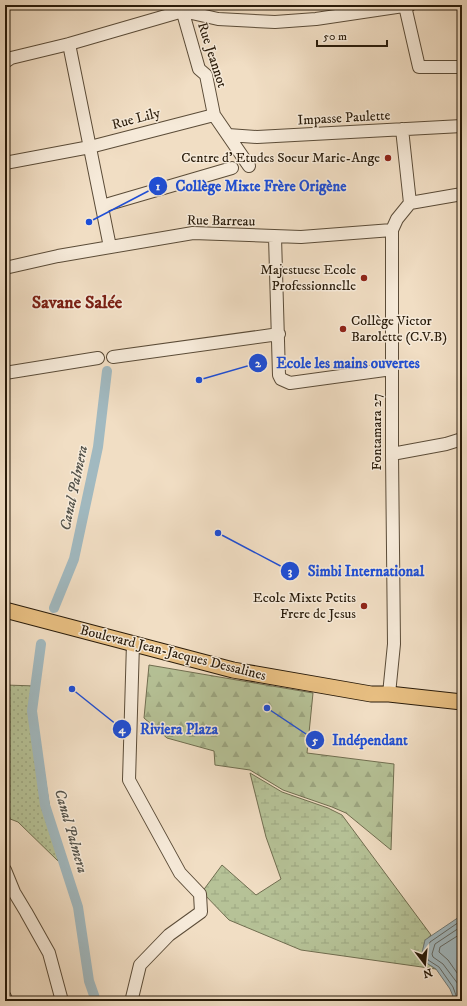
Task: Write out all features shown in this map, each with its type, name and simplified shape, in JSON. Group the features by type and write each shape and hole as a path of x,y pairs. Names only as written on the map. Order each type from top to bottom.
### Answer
{"main road":[{"name":"Boulevard Jean-Jacques Dessalines","path":"5,610 233,670 371,694 389,694 462,702"}],"street":[{"path":"5,62 19,56 69,44 182,8 218,19 275,22 316,19 360,8 408,6 419,67 462,67"},
{"name":"Rue Jeannot","path":"182,8 199,69 206,75 214,114"},
{"path":"69,44 110,247"},
{"path":"214,114 249,166"},
{"name":"Rue Lily","path":"5,163 90,147 214,114"},
{"name":"Impasse Paulette","path":"228,135 257,137 462,126"},
{"path":"402,129 410,203"},
{"path":"102,206 232,168"},
{"path":"392,230 397,219 410,203 462,194"},
{"name":"Rue Barreau","path":"5,268 58,256 193,234 301,237 392,230"},
{"name":"Fontamara 27","path":"389,694 394,644 392,230"},
{"path":"275,237 279,375 281,379 290,383 392,369"},
{"path":"113,357 278,334"},
{"path":"5,373 98,358"},
{"path":"392,454 446,444 462,439"},
{"path":"132,1001 140,965 169,935 201,912 200,894 180,873 129,780 133,643"},
{"path":"5,870 14,892 49,953 62,1001"},
{"path":"5,997 6,1001"}],"green space":[{"path":"149,665 313,693 307,753 394,764 391,850 346,813 283,790 250,770 215,765 214,751 167,738 144,718"},
{"path":"5,685 36,686 34,706 58,861 18,822 5,817"},
{"path":"250,773 282,792 328,808 342,815 431,935 424,944 423,955 425,962 436,969 301,950 229,920 202,892 222,865 256,895 281,879 266,837"}],"water":[{"path":"462,915 462,1001 455,1001 450,989 436,969 425,962 422,953 425,940"}],"waterway":[{"name":"Canal Palmera","path":"54,608 74,559 98,447 107,371"},
{"name":"Canal Palmera","path":"41,644 32,711 45,805 78,907 89,981 96,1001"}],"place":[{"name":"Centre d' Etudes Soeur Marie-Ange","path":"388,158"},
{"name":"Collège Mixte Frère Origène","path":"89,222"},
{"name":"Majestuese Ecole Professionnelle","path":"364,278"},
{"name":"Collège Victor Barolette (C.V.B)","path":"343,329"},
{"name":"Ecole les mains ouvertes","path":"199,380"},
{"name":"Simbi International","path":"218,533"},
{"name":"Ecole Mixte Petits Frere de Jesus","path":"364,606"},
{"name":"Riviera Plaza","path":"72,689"},
{"name":"Indépendant","path":"267,708"}],"district":[{"name":"Savane Salée","path":"77,303"}]}
